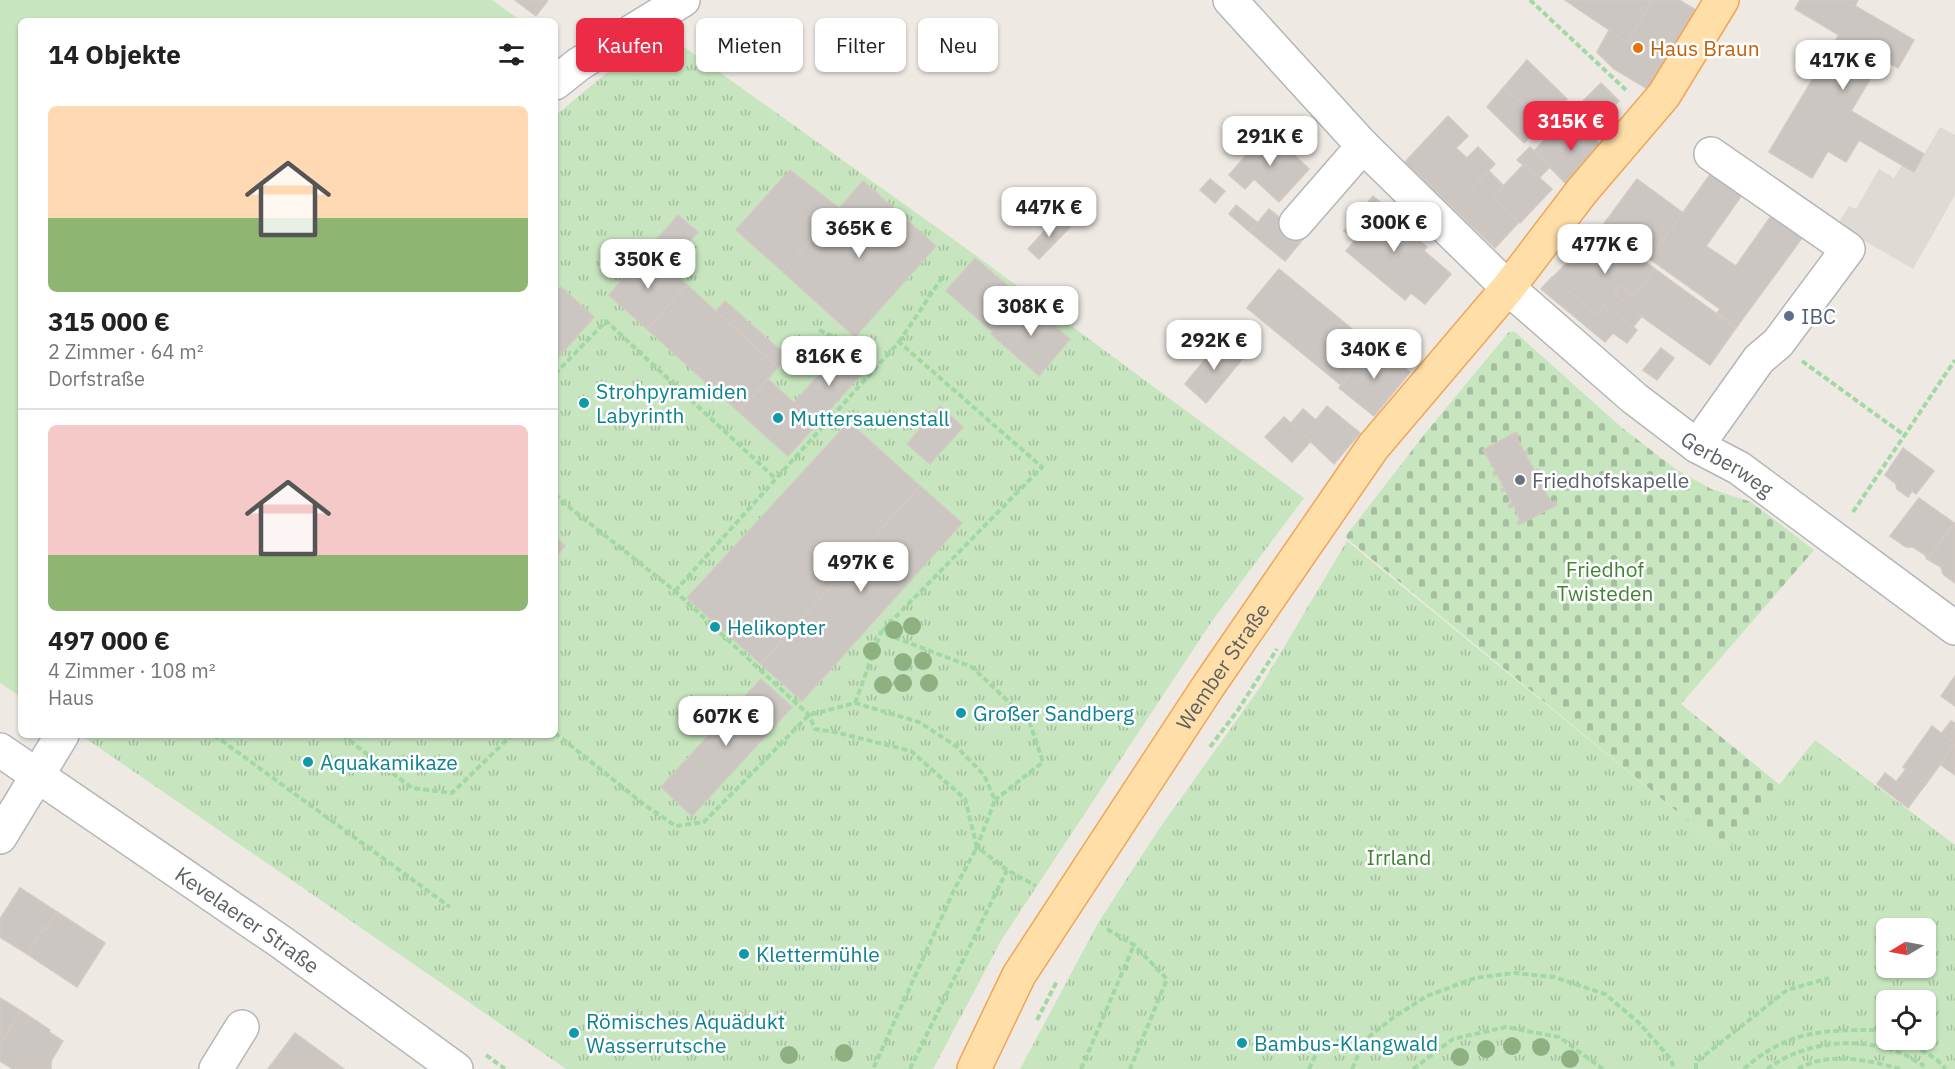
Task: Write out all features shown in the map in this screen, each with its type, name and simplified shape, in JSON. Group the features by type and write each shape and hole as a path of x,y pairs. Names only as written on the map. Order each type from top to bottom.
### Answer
{"main road":[{"name":"Wember Straße","path":"974,1069 1019,975 1209,685 1373,447 1508,288 1582,191 1664,95 1722,0"}],"street":[{"path":"558,81 579,64 683,0"},
{"path":"1230,0 1363,146 1508,288"},
{"path":"1296,223 1363,146"},
{"path":"1697,446 1759,359 1778,343 1848,249 1711,154"},
{"name":"Gerberweg","path":"1508,288 1634,398 1697,446 1739,468 1955,628"},
{"path":"0,837 60,738"},
{"name":"Kevelaerer Straße","path":"0,750 281,942 456,1069"},
{"path":"216,1069 242,1026"}],"path":[{"path":"1530,0 1650,112"},
{"path":"675,591 899,342 943,276"},
{"path":"558,371 606,321 776,479"},
{"path":"819,330 848,344 874,370"},
{"path":"855,703 881,632 1042,467 899,342"},
{"path":"1778,343 1904,435"},
{"path":"1836,538 1955,360"},
{"path":"558,497 675,591 808,715 815,729 911,751 965,799 977,847 1007,870 1036,886"},
{"path":"873,1069 954,890 977,847 996,800 1044,762 1029,721 972,667 881,632"},
{"path":"558,735 646,806 676,826 704,822 808,715 855,703 919,722 956,746 984,775 996,800"},
{"path":"218,738 450,907"},
{"path":"346,738 412,788 452,793 509,738"},
{"path":"910,1069 1007,870"},
{"path":"1107,929 1134,945 1167,979 1130,1069"},
{"path":"1081,1069 1134,945"},
{"path":"1352,1069 1365,1040 1394,1017 1427,996 1475,978 1514,973 1554,977 1605,994 1639,1023 1671,1059 1674,1069"},
{"path":"1696,1069 1696,1062 1787,990 1829,978"},
{"path":"1413,1069 1453,1039 1506,1027 1559,1037 1603,1069"},
{"path":"1744,1069 1762,1054 1790,1040 1815,1032 1876,1030"},
{"path":"1309,1069 1322,1041 1365,1040"},
{"path":"1767,1069 1782,1059 1824,1044 1865,1044 1898,1052 1923,1065 1919,1069"},
{"path":"1922,1050 1946,1069"},
{"path":"1798,1069 1830,1060 1867,1060 1900,1069"}],"shaded area":[{"path":"1940,127 1955,135 1955,195 1913,269 1837,225 1849,206 1856,209 1879,169 1894,178 1902,165 1914,172"}],"green space":[{"path":"0,0 492,0 517,18 18,18 18,695 0,683"},
{"path":"684,47 696,55 696,72 719,72 978,257 1304,498 1212,621 1002,939 933,1069 566,1069 85,738 558,738 558,113 608,72 684,72"},
{"name":"Friedhof Twisteden","path":"1509,332 1515,332 1621,427 1674,468 1711,489 1751,502 1814,550 1681,704 1780,785 1727,853 1345,537 1427,431"},
{"name":"Irrland","path":"1347,541 1726,852 1815,740 1955,845 1955,1069 1020,1069 1098,923 1159,829 1261,686"}],"building":[{"path":"515,0 548,0 536,16"},
{"path":"1565,0 1652,0 1628,43"},
{"name":"Haus Braun","path":"1652,0 1679,0 1696,10 1651,91 1614,69 1597,52 1609,30 1628,43"},
{"path":"1800,0 1858,0 1855,6 1914,40 1898,68 1882,59 1851,111 1924,154 1914,172 1859,140 1846,162 1828,151 1812,178 1769,152 1839,35 1795,9"},
{"path":"1527,60 1567,99 1543,124 1504,87"},
{"path":"1601,83 1619,101 1588,133 1570,114"},
{"path":"1504,87 1543,124 1524,143 1487,107"},
{"path":"1570,114 1609,154 1572,190 1534,151"},
{"path":"1448,116 1468,136 1456,148 1467,158 1478,147 1495,164 1453,208 1405,162"},
{"path":"1268,130 1309,169 1279,202 1254,179 1245,189 1229,175"},
{"path":"1530,147 1550,167 1539,178 1517,160"},
{"path":"1524,164 1552,189 1520,223 1493,197"},
{"path":"790,170 839,208 783,272 736,230"},
{"path":"1489,171 1504,186 1493,197 1519,222 1495,248 1453,208"},
{"path":"1711,173 1742,195 1706,246 1736,266 1771,216 1802,238 1736,328 1717,313 1720,309 1650,259"},
{"path":"1210,179 1225,191 1215,203 1200,190"},
{"path":"1637,179 1683,213 1650,259 1603,225"},
{"path":"863,181 936,246 855,337 783,272"},
{"path":"1373,196 1402,221 1399,225 1427,247 1424,251 1451,274 1425,304 1411,293 1405,300 1346,251 1356,239 1344,231"},
{"path":"1236,205 1258,223 1250,232 1229,214"},
{"path":"1269,209 1304,238 1285,261 1250,232"},
{"path":"678,215 698,232 679,253 659,237"},
{"path":"1058,216 1070,227 1039,259 1028,249"},
{"path":"1604,226 1623,239 1616,247 1625,254 1628,250 1655,269 1634,296 1620,285 1614,293 1642,316 1633,327 1604,305 1597,315 1552,278"},
{"path":"659,237 679,253 667,267 648,250"},
{"path":"648,250 687,285 647,329 609,295"},
{"path":"975,258 1022,298 993,332 946,291"},
{"path":"1279,269 1373,346 1341,385 1247,308"},
{"path":"1655,269 1736,328 1710,365 1641,316 1614,293 1620,285 1634,296"},
{"path":"1552,277 1597,315 1604,305 1637,330 1627,343 1613,333 1605,342 1541,289"},
{"path":"687,285 778,367 739,412 647,329"},
{"path":"561,287 594,317 558,358 558,290"},
{"path":"1022,298 1070,339 1039,376 991,334"},
{"path":"725,301 788,357 778,367 716,311"},
{"path":"1222,339 1244,357 1206,403 1185,384"},
{"path":"1375,344 1410,372 1374,416 1339,388"},
{"path":"1661,348 1674,358 1657,380 1643,370"},
{"path":"841,350 864,371 817,424 794,403"},
{"name":"Muttersauenstall","path":"768,379 817,424 788,456 739,412"},
{"path":"940,406 963,427 930,464 907,444"},
{"path":"1327,406 1360,433 1334,464 1291,423 1303,409 1316,420"},
{"path":"1284,417 1311,441 1292,462 1265,437"},
{"path":"849,422 920,486 761,664 687,598"},
{"name":"Friedhofskapelle","path":"1516,432 1524,452 1527,450 1528,453 1525,454 1535,471 1538,469 1539,472 1536,474 1543,486 1547,484 1548,487 1544,490 1552,503 1555,501 1557,505 1518,525 1517,522 1520,520 1514,506 1510,508 1508,505 1512,503 1505,490 1502,492 1501,489 1504,488 1497,474 1494,476 1493,472 1496,471 1483,450"},
{"path":"1903,448 1934,471 1916,494 1912,491 1908,497 1897,489 1896,484 1885,475"},
{"path":"920,486 962,523 802,701 761,664"},
{"path":"1919,498 1954,523 1927,559 1913,547 1906,547 1890,536"},
{"path":"1954,523 1955,583 1943,574 1941,567 1927,559"},
{"path":"558,539 565,546 558,554"},
{"path":"1955,676 1955,706 1941,696"},
{"path":"761,679 792,707 692,816 661,787"},
{"path":"1951,721 1955,723 1955,744 1941,734"},
{"path":"1932,726 1955,744 1926,784 1903,767"},
{"path":"1955,744 1955,775 1940,764"},
{"path":"1906,769 1926,784 1916,797 1896,782"},
{"path":"1885,773 1916,797 1908,808 1877,784"},
{"path":"20,888 57,912 46,929 44,927 27,954 0,937 0,919"},
{"path":"57,912 105,943 77,987 27,954 44,927 46,929"},
{"path":"0,998 21,1011 0,1045"},
{"path":"21,1011 63,1041 51,1061 51,1069 13,1069 0,1061 0,1045"},
{"path":"295,1033 344,1069 268,1069"}],"place":[{"name":"Haus Braun","path":"1638,48"},
{"name":"IBC","path":"1789,316"},
{"name":"Strohpyramiden Labyrinth","path":"584,403"},
{"name":"Muttersauenstall","path":"778,418"},
{"name":"Friedhofskapelle","path":"1520,480"},
{"name":"Helikopter","path":"715,627"},
{"name":"Großer Sandberg","path":"961,713"},
{"name":"Aquakamikaze","path":"308,762"},
{"name":"Klettermühle","path":"744,954"},
{"name":"Römisches Aquädukt Wasserrutsche","path":"574,1033"},
{"name":"Bambus-Klangwald","path":"1242,1043"}]}
